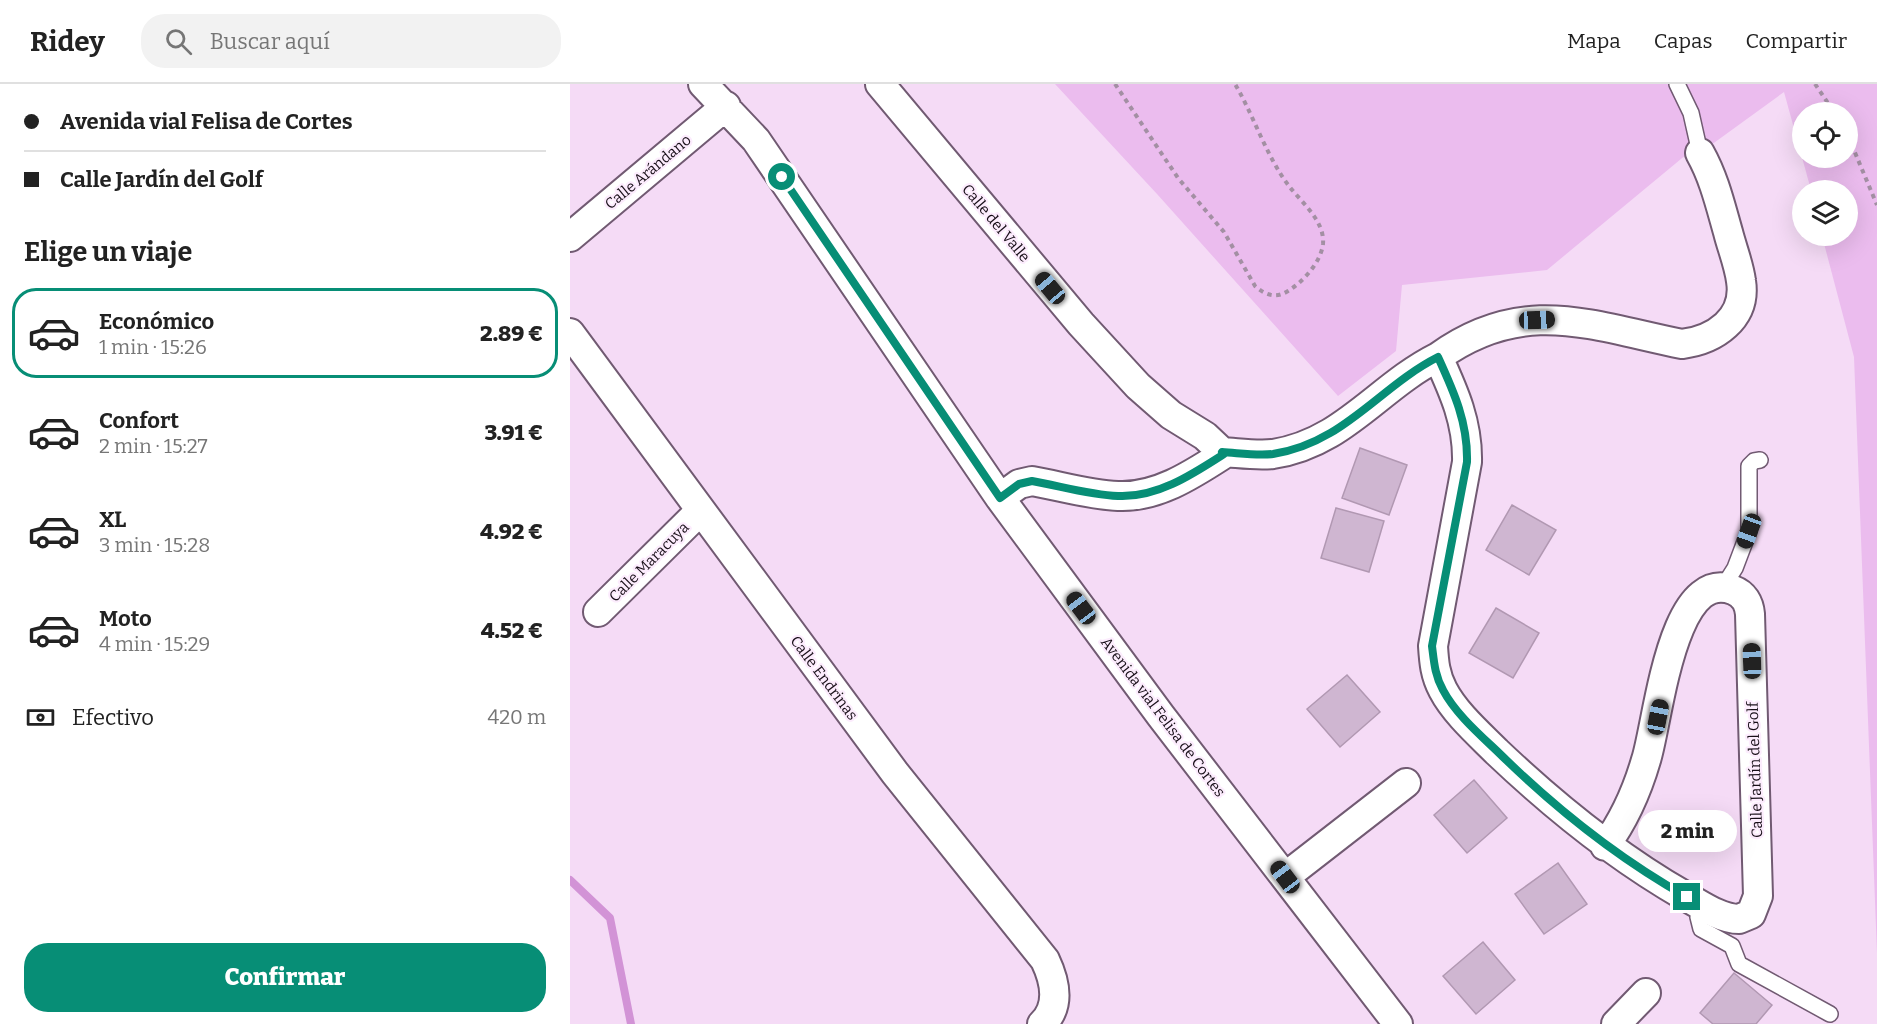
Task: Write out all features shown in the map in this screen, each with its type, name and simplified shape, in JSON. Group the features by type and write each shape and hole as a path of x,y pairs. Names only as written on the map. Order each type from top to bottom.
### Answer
{"street":[{"name":"Avenida vial Felisa de Cortes","path":"703,84 756,140 1000,498 1148,698 1398,1024"},
{"name":"Calle del Valle","path":"880,84 1081,324 1138,386 1171,415 1205,436 1222,452"},
{"name":"Calle Arándano","path":"570,237 726,106"},
{"path":"1000,498 1019,484 1032,481 1118,496 1140,494 1181,481 1224,454 1222,452 1272,454 1321,439 1365,411 1419,366 1438,357 1461,341 1494,326 1560,319 1682,344 1701,341 1718,333 1732,319 1740,302 1742,283 1714,184 1700,153"},
{"name":"Calle Endrinas","path":"570,333 894,773 1045,960 1055,986 1053,1007 1042,1024"},
{"name":"Calle Jardín del Golf","path":"1438,357 1459,402 1467,444 1467,462 1435,622 1434,670 1443,692 1489,743 1546,799 1605,846 1644,872 1703,906 1739,919 1751,914 1758,903 1750,614 1749,606 1739,593 1723,587"},
{"name":"Calle Maracuya","path":"598,612 700,511"},
{"path":"1605,846 1629,808 1646,760 1677,628 1698,597 1712,588 1723,587"},
{"path":"1285,877 1406,783"},
{"path":"1616,1024 1646,993"}],"lane":[{"path":"1677,84 1691,113 1700,153"},
{"path":"1723,587 1735,568 1749,531 1748,469 1751,463 1760,460"},
{"path":"1703,906 1698,917 1701,929 1732,946 1739,964 1830,1014"}],"path":[{"path":"1115,84 1178,178 1224,232 1255,286 1269,295 1277,296 1292,288 1319,257 1323,244 1322,231 1316,219 1286,183 1235,84"},
{"path":"1815,84 1827,102"},
{"path":"1858,160 1877,205"}],"shaded area":[{"path":"1055,84 1877,84 1877,953 1854,357 1825,246 1858,246 1858,180 1808,180 1805,168 1858,168 1858,102 1792,102 1792,121 1784,92 1700,153 1687,154 1547,270 1402,285 1396,351 1338,396"}],"building":[{"path":"1360,448 1407,465 1389,515 1342,498"},
{"path":"1512,505 1556,530 1529,575 1486,550"},
{"path":"1336,508 1384,521 1369,572 1321,558"},
{"path":"1496,608 1539,633 1513,678 1469,653"},
{"path":"1347,675 1380,712 1340,747 1307,709"},
{"path":"1474,780 1507,818 1467,853 1434,815"},
{"path":"1558,863 1587,904 1544,934 1515,894"},
{"path":"1483,942 1515,980 1476,1014 1443,976"},
{"path":"1734,973 1772,1005 1756,1024 1713,1024 1700,1013"}],"waterway":[{"path":"570,880 610,918 631,1024"}],"route":[{"path":"782,177 1000,498 1019,484 1032,481 1118,496 1140,494 1181,481 1224,454 1222,452 1272,454 1304,446 1337,431 1419,366 1438,357 1459,402 1467,444 1467,462 1432,646 1434,670 1443,692 1489,743 1546,799 1605,846 1687,897"}]}
